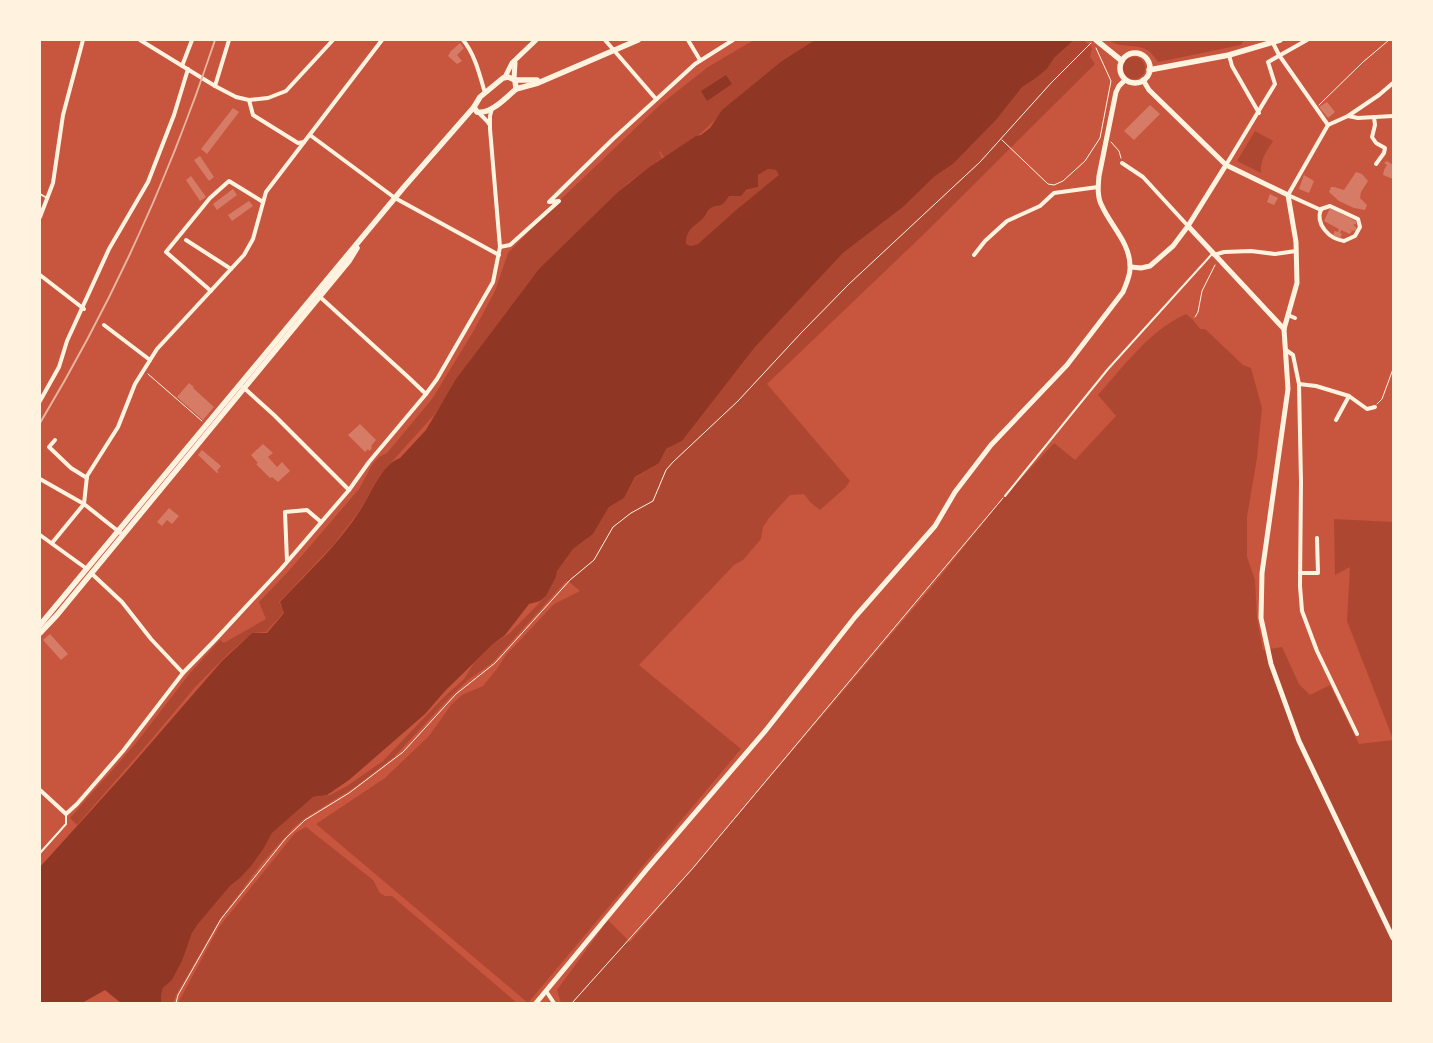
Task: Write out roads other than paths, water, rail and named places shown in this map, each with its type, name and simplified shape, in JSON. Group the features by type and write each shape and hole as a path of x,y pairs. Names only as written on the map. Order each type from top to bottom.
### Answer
{"main road":[{"path":"40,625 121,533 395,198 439,145 465,118 477,100 505,77 512,63 536,40"},
{"path":"465,118 492,108 516,88 551,77 613,49 638,40"},
{"path":"1149,70 1229,55 1280,40"},
{"path":"1096,42 1122,61"},
{"path":"1129,54 1139,54 1147,60 1149,70 1148,75 1143,80 1134,83 1125,80 1120,70 1122,61 1129,54"},
{"path":"516,60 514,68 516,88"},
{"path":"505,77 530,81 551,77"},
{"path":"536,1003 766,730 855,617 935,526 955,492 991,445 1067,365 1123,292 1131,267 1129,255 1102,206 1098,187 1116,92 1125,80"},
{"path":"1143,80 1149,90 1226,165 1288,195 1296,251 1297,283 1284,330 1288,389 1261,588 1261,618 1271,664 1299,741 1393,938"},
{"path":"474,106 475,110 479,113"},
{"path":"1131,267 1141,268 1150,266 1173,246 1188,226 1226,165"},
{"path":"1188,226 1284,330"},
{"path":"121,533 207,424 242,386"},
{"path":"40,633 57,615 89,571"}],"street":[{"path":"40,217 53,183 63,115 83,40"},
{"path":"182,66 192,40"},
{"path":"215,86 229,40"},
{"path":"142,41 215,86 236,97 249,100 268,98 286,91 333,40"},
{"path":"52,543 84,504 87,478 118,427 135,384 157,349 244,255 253,239 266,192 382,40"},
{"path":"463,40 472,55 485,93"},
{"path":"605,40 656,99"},
{"path":"688,40 700,60"},
{"path":"500,247 510,244 559,201 549,202 656,99 700,60 733,40"},
{"path":"1226,165 1275,84 1268,62 1307,40"},
{"path":"1273,43 1279,55 1328,125"},
{"path":"1229,55 1232,66 1259,113"},
{"path":"40,401 59,367 67,341 109,249 148,182 190,70"},
{"path":"1321,210 1288,195 1328,125 1348,116 1393,83"},
{"path":"249,100 253,115 298,143 304,142"},
{"path":"40,790 66,814 77,804 123,751 183,673 288,562 320,522 350,490 369,462 437,379 492,282 499,255 500,247 490,129 492,108"},
{"path":"479,113 488,121 490,129"},
{"path":"1348,116 1358,118 1393,116"},
{"path":"1374,118 1375,124 1372,137 1376,143 1385,148 1384,153 1376,164"},
{"path":"310,135 395,198 499,255"},
{"path":"1122,163 1143,177 1188,226"},
{"path":"211,291 166,252 210,198 229,181 263,202"},
{"path":"974,255 995,231 1007,221 1040,206 1054,193 1098,187"},
{"path":"1330,206 1358,219 1360,224 1355,236 1344,241 1328,235 1319,216 1321,210 1330,206"},
{"path":"186,240 231,269"},
{"path":"1214,256 1224,252 1251,251 1275,254 1296,251"},
{"path":"40,275 83,308"},
{"path":"317,295 426,394"},
{"path":"1288,315 1295,318"},
{"path":"104,325 150,360"},
{"path":"1286,350 1293,354 1299,384 1302,612 1317,651 1357,734"},
{"path":"1299,384 1316,386 1349,396 1367,409 1375,407"},
{"path":"242,386 274,414 350,490"},
{"path":"1336,420 1349,396"},
{"path":"55,440 49,447 71,468 87,478"},
{"path":"40,478 84,504 121,533"},
{"path":"288,562 285,512 307,510 320,522"},
{"path":"40,535 89,571 122,602 183,673"},
{"path":"1300,573 1318,573 1317,538"},
{"path":"546,991 554,1003"}],"lane":[{"path":"1258,47 1260,40"},
{"path":"40,194 48,198"},
{"path":"1005,496 1108,370 1214,256"},
{"path":"40,853 66,824 66,814"}],"railway":[{"path":"40,423 92,331 138,236 179,139 215,40"}]}
